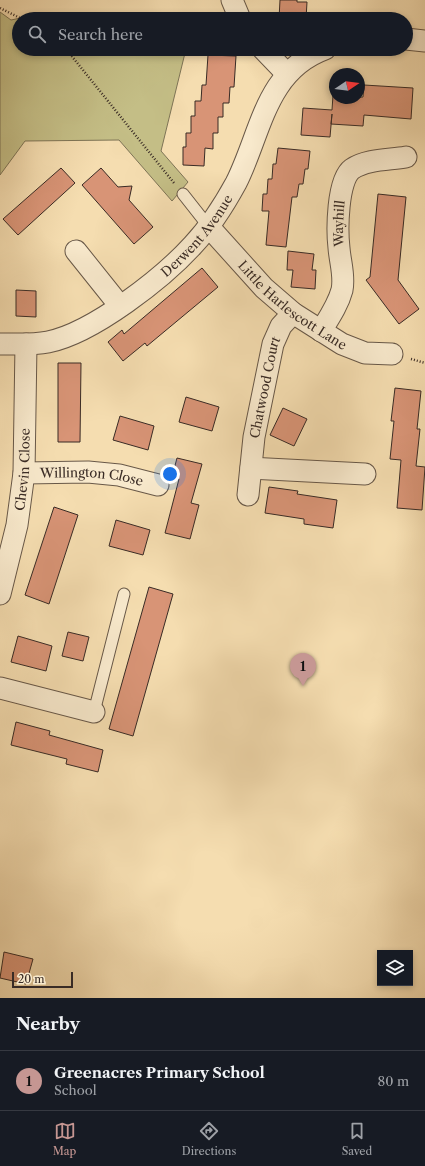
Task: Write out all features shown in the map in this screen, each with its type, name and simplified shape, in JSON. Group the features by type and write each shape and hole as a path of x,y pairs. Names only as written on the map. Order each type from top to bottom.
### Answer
{"street":[{"path":"232,0 237,12"},
{"path":"413,40 425,41"},
{"path":"269,56 287,74"},
{"name":"Derwent Avenue","path":"0,344 49,342 90,325 120,306 164,272 193,246 223,207 236,182 267,105 287,74 310,56"},
{"name":"Wayhill","path":"321,331 336,306 342,290 343,276 339,248 338,224 344,180 352,169 368,163 406,157"},
{"name":"Little Harlescott Lane","path":"209,227 264,288 293,313 342,344 365,353 392,354"},
{"path":"76,251 120,306"},
{"name":"Chatwood Court","path":"248,495 254,437 272,344 281,326 293,313"},
{"name":"Chevin Close","path":"0,594 17,525 24,473 26,344"},
{"path":"251,468 365,474"},
{"name":"Willington Close","path":"24,473 96,473 119,475 158,485"},
{"path":"0,688 94,712"}],"lane":[{"path":"182,194 209,227"},
{"path":"94,712 124,594"}],"path":[{"path":"0,8 12,14"},
{"path":"72,56 182,194"}],"shaded area":[{"path":"0,12 12,20 12,56 184,56 161,151 188,182 172,201 119,140 25,141 0,175"}],"building":[{"path":"280,0 297,0 297,2 307,2 306,12 279,12"},
{"path":"208,56 236,56 234,87 230,87 229,103 223,103 223,117 218,117 218,133 213,133 213,149 205,148 204,166 183,165 183,147 186,147 186,133 191,133 191,116 195,116 195,101 201,101 202,85 206,85"},
{"path":"365,85 413,88 411,119 364,115 363,126 331,124 330,137 301,135 303,108 332,110 332,104 365,104"},
{"path":"278,148 310,151 308,169 305,169 303,184 299,184 297,197 292,197 286,247 266,245 269,211 262,211 263,194 267,194 268,179 272,179 273,164 276,164"},
{"path":"61,168 75,183 18,235 3,219"},
{"path":"101,168 118,187 132,186 129,200 153,227 134,244 82,185"},
{"path":"378,194 406,197 398,280 419,309 399,324 366,280 370,277"},
{"path":"288,251 314,254 312,270 316,270 315,289 291,287 293,270 287,270"},
{"path":"202,268 218,287 147,346 145,343 123,361 108,342 122,330 124,334"},
{"path":"16,290 36,291 36,317 16,316"},
{"path":"58,363 81,363 80,442 58,442"},
{"path":"395,388 421,391 417,429 420,429 416,466 425,467 422,510 397,508 401,460 390,459 394,421 391,421"},
{"path":"186,397 219,407 212,431 179,422"},
{"path":"283,408 307,419 294,446 270,435"},
{"path":"120,416 154,426 148,450 113,440"},
{"path":"177,458 202,464 191,503 199,505 190,539 165,533 179,479 172,477"},
{"path":"269,487 298,491 297,494 337,500 333,528 304,524 304,519 265,513"},
{"path":"54,507 78,515 49,604 25,595"},
{"path":"116,520 150,530 143,555 109,546"},
{"path":"149,587 173,594 133,736 109,729"},
{"path":"68,632 89,637 83,661 62,656"},
{"path":"18,636 52,646 46,671 11,662"},
{"path":"16,722 50,731 49,735 103,750 98,772 66,764 67,759 11,745"},
{"path":"4,952 33,959 26,984 0,978"}],"place":[{"name":"Greenacres Primary School","path":"303,686"}]}
